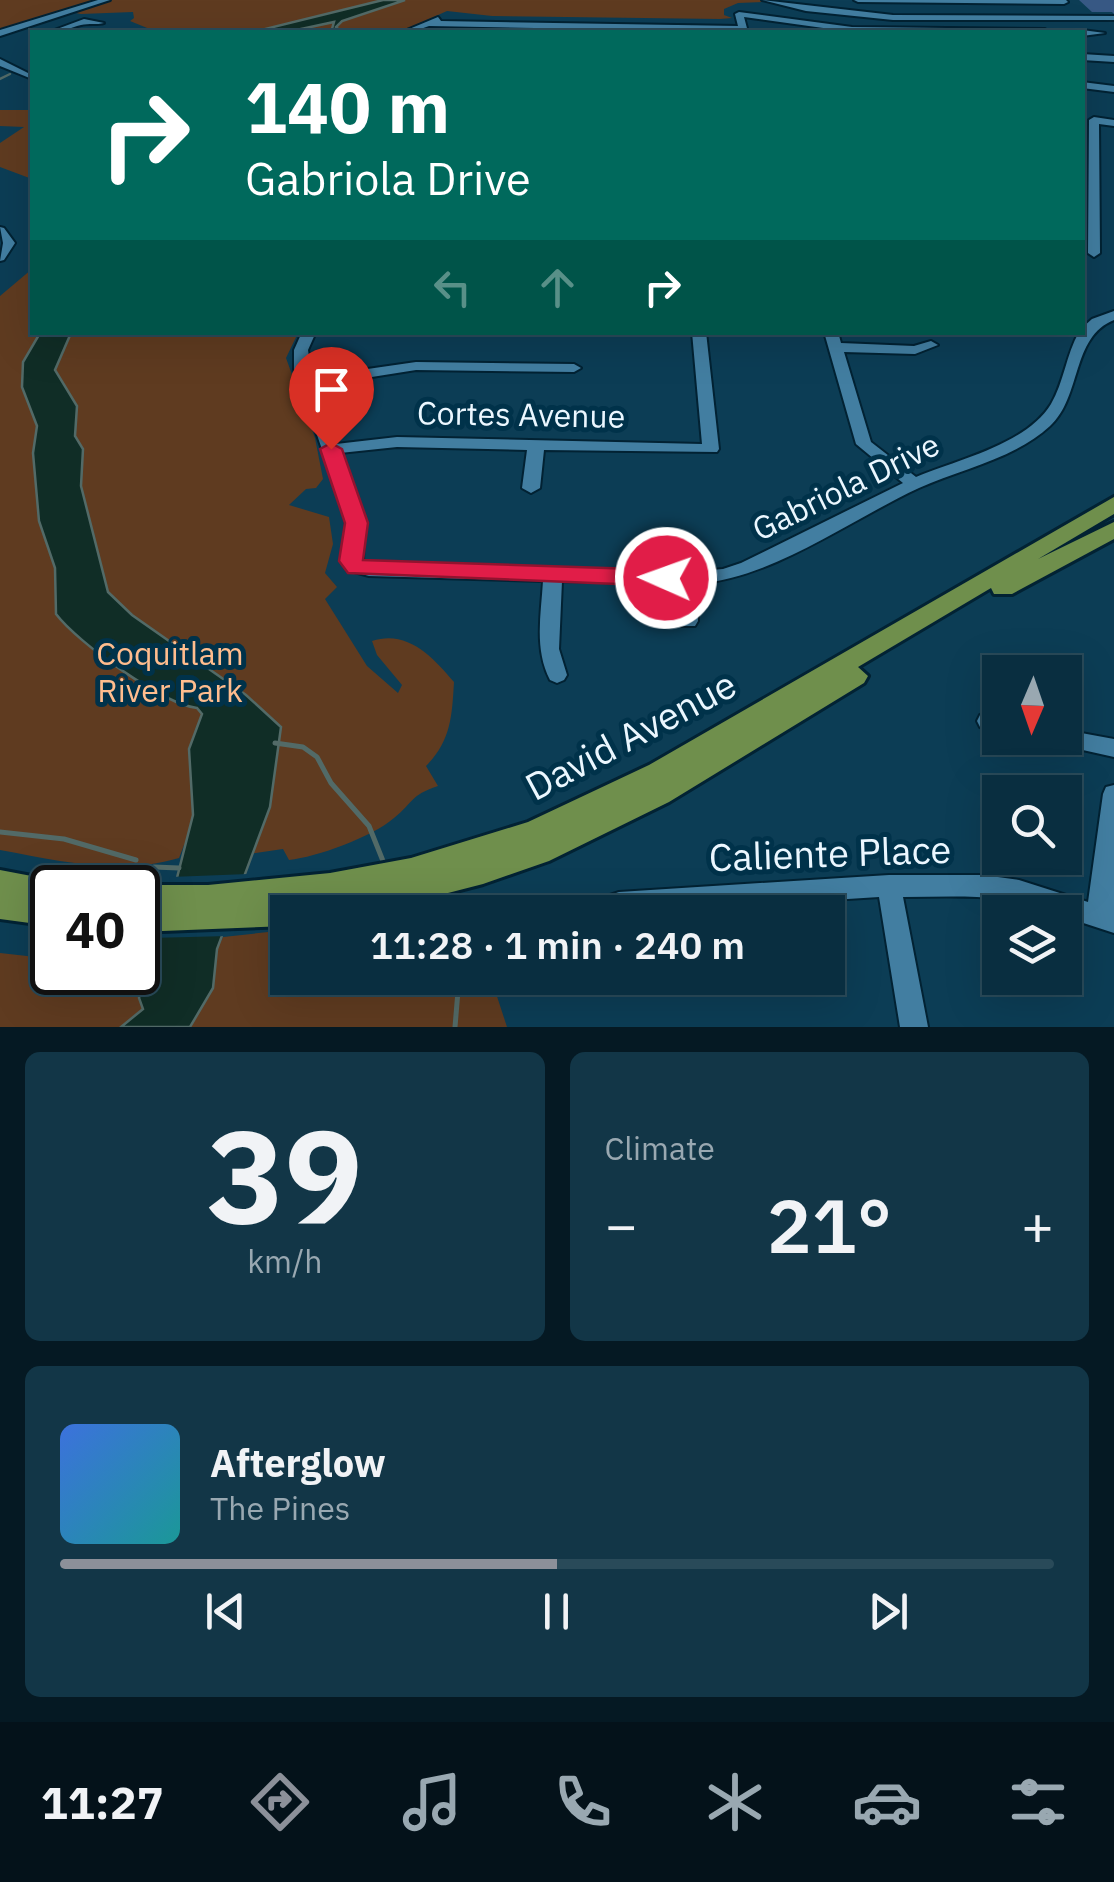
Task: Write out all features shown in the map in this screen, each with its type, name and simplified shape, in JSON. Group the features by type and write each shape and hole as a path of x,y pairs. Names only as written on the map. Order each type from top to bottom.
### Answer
{"main road":[{"name":"David Avenue","path":"160,898 288,893 474,863 631,788 1114,504"},
{"name":"David Avenue","path":"160,917 288,912 375,898 474,863 571,837 629,810 996,591 1114,529"},
{"path":"0,884 30,889"},
{"path":"0,905 30,909"}],"street":[{"path":"0,34 106,0"},
{"path":"766,0 809,10 861,15 1114,17"},
{"path":"858,0 1062,1 1080,17"},
{"path":"744,30 739,14 824,30"},
{"path":"411,30 444,16"},
{"path":"59,30 84,21 100,23 89,30"},
{"path":"428,23 652,30"},
{"path":"1085,33 1100,33"},
{"path":"1085,57 1114,60"},
{"path":"1,62 22,58"},
{"path":"1,62 30,77"},
{"path":"1085,85 1114,89"},
{"path":"1094,253 1088,189 1094,120 1114,123"},
{"path":"0,231 9,243 0,257"},
{"name":"Gabriola Drive","path":"1085,329 1097,320 1114,315"},
{"name":"Gabriola Drive","path":"308,335 301,355 304,383 356,523 351,558 354,566 370,570 688,578 724,575 748,567 915,484 1009,445 1051,418 1064,399 1083,335"},
{"name":"Cortes Avenue","path":"331,449 397,442 710,449 700,335"},
{"path":"915,484 864,444 834,340 915,350 932,345"},
{"path":"304,383 416,366 574,368"},
{"path":"531,488 536,445"},
{"path":"554,575 549,648 558,674"},
{"path":"688,578 688,621"},
{"path":"1082,742 1114,748"},
{"path":"1107,919 1114,794"},
{"path":"889,886 914,1027"},
{"name":"Caliente Place","path":"737,895 889,886 983,886 1019,891 1107,919"}],"green space":[{"path":"0,0 763,2 738,3 724,9 724,15 732,18 720,19 492,16 447,11 404,30 152,30 130,21 133,12 81,14 76,13 83,8 76,7 0,31"},
{"path":"0,110 30,110 30,178 0,167 0,143 24,127 0,126"},
{"name":"Coquitlam River Park","path":"30,271 30,335 297,335 286,358 315,438 323,479 289,505 329,517 333,544 325,573 337,587 325,599 367,666 398,693 402,685 377,655 372,641 397,639 428,655 454,682 445,737 426,766 438,786 417,796 372,832 344,845 289,860 283,849 249,854 256,838 184,845 179,858 142,865 90,865 0,850 0,296"},
{"path":"270,932 270,995 497,995 507,1027 190,1027 213,988 217,949 223,937"},
{"path":"0,953 30,956 30,995 140,995 144,1009 121,1027 0,1027"}],"shaded area":[{"path":"383,0 405,0 342,21 336,27 339,30 332,29 334,22 296,30 261,30"},
{"path":"39,335 70,335 55,370 77,406 75,436 83,449 81,486 108,592 132,615 246,695 281,727 270,807 217,949 213,988 190,1027 121,1027 143,1009 140,995 160,995 160,928 169,909 193,815 189,749 202,714 122,670 56,614 55,568 39,521 33,453 37,426 22,387 23,362"}],"pier":[{"path":"248,874 229,936 160,938 160,916 170,877"}],"waterway":[{"path":"0,79 10,74"},
{"path":"275,743 303,747 317,757 331,783 369,826 385,866"},
{"path":"0,832 64,839 136,860"},
{"path":"160,867 179,868"},
{"path":"455,1027 458,995"}],"route":[{"path":"331,449 354,512 356,534 351,561 357,568 666,578"}]}
